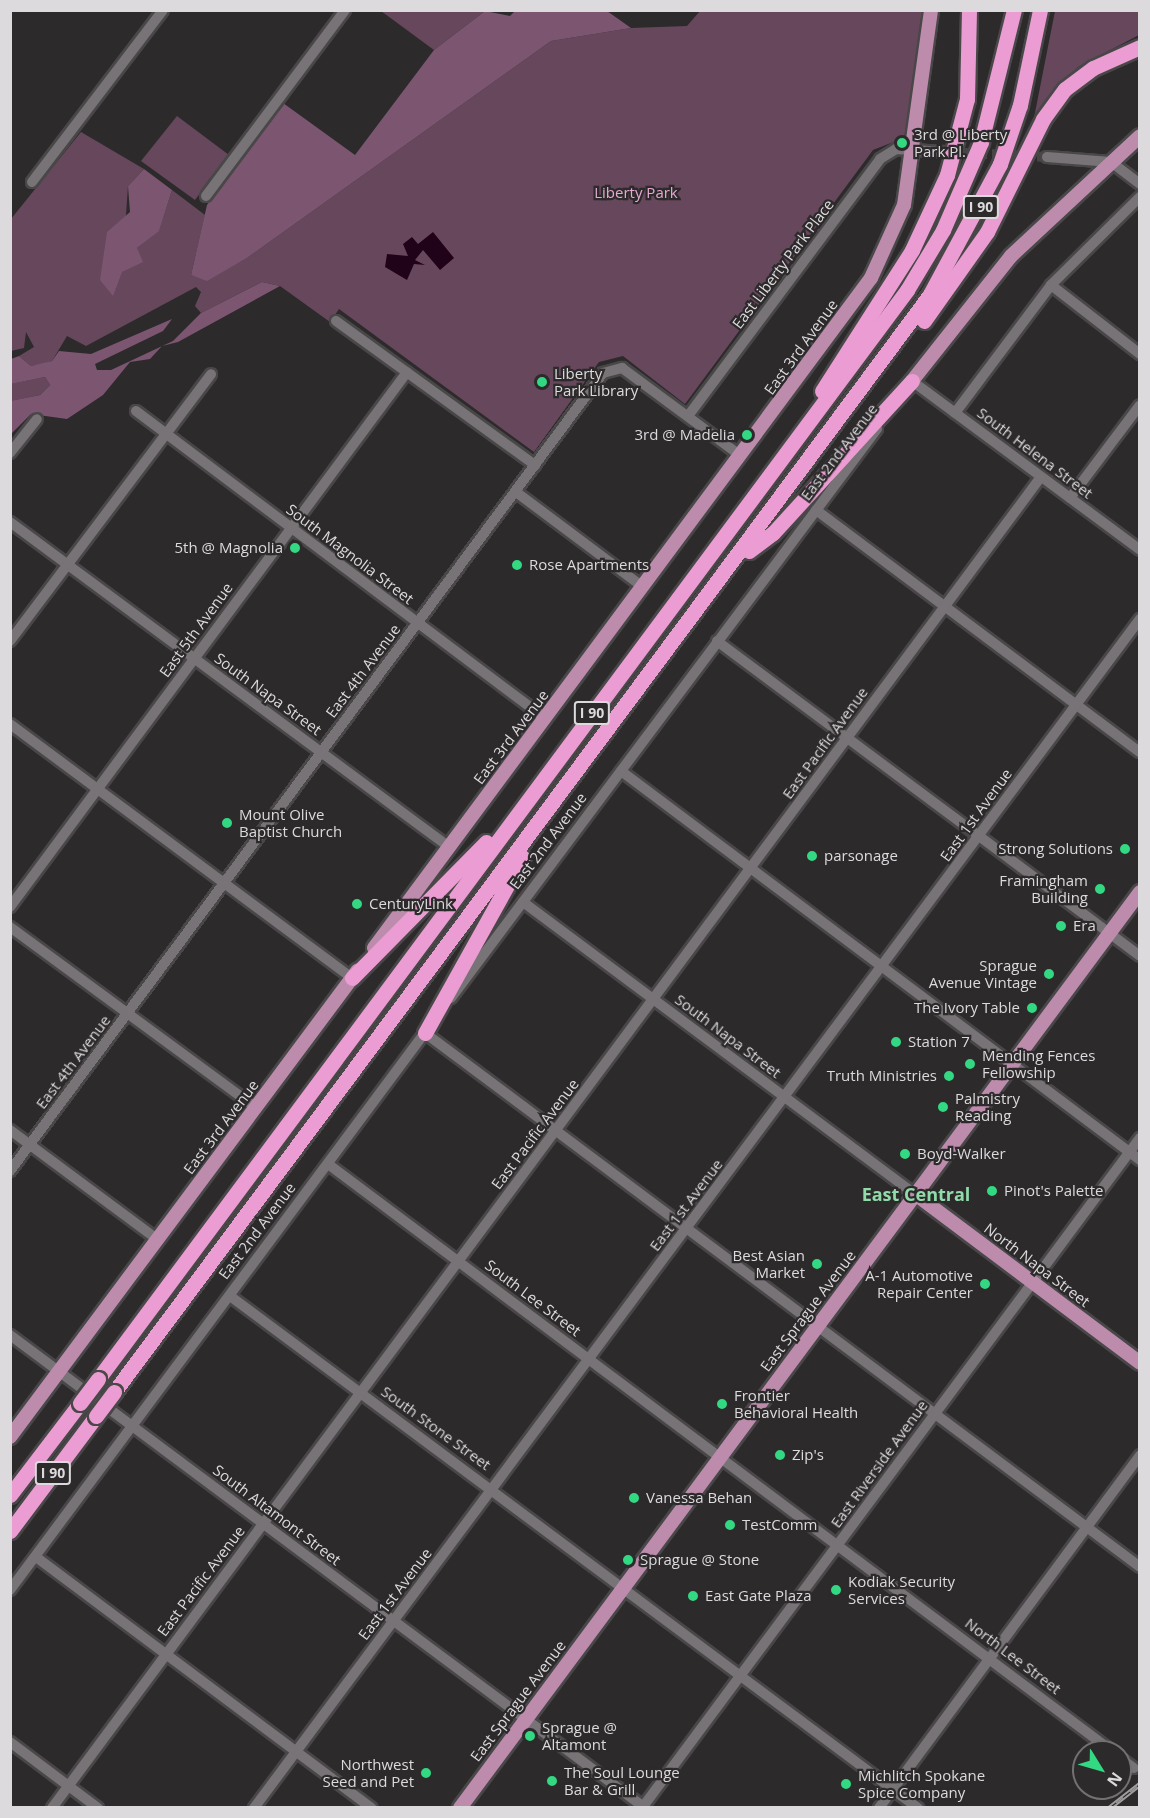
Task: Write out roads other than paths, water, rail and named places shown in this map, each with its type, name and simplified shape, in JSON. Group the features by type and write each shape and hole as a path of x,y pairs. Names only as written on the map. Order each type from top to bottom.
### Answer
{"highway":[{"path":"782,455 936,203 955,155 967,99 969,10"},
{"name":"I 90","path":"10,1495 782,455 890,315 943,231 981,142 1014,10"},
{"name":"I 90","path":"10,1531 737,560 939,282 980,209 1020,105 1040,10"},
{"path":"869,380 906,346 967,262 1043,119 1065,89 1093,68 1140,47"},
{"path":"737,560 773,533 912,381"},
{"path":"352,978 524,803"},
{"path":"425,1033 535,829"}],"main road":[{"name":"East 3rd Avenue","path":"10,1437 741,456 891,244 915,150 931,10"},
{"name":"East 2nd Avenue","path":"912,381 1004,264 1140,136"},
{"name":"East Sprague Avenue","path":"460,1808 1140,892"},
{"name":"North Napa Street","path":"915,1194 1140,1363"}],"street":[{"path":"32,182 163,10"},
{"path":"206,196 345,10"},
{"name":"East Liberty Park Place","path":"688,416 880,159 896,149 944,152"},
{"path":"1047,157 1110,162 1140,184"},
{"path":"955,413 1051,285 1140,197"},
{"path":"1051,285 1140,354"},
{"path":"336,321 535,465"},
{"name":"East 4th Avenue","path":"10,1171 603,373 614,368 622,368 688,416"},
{"name":"East 5th Avenue","path":"10,907 407,372"},
{"path":"10,641 211,374"},
{"name":"South Helena Street","path":"912,381 1140,550"},
{"name":"East 2nd Avenue","path":"10,1590 912,381"},
{"path":"1070,498 1140,405"},
{"name":"South Magnolia Street","path":"136,411 546,718"},
{"path":"688,416 741,456"},
{"path":"10,453 37,419"},
{"name":"East Pacific Avenue","path":"52,1808 1041,477"},
{"path":"516,492 643,587"},
{"path":"816,510 1140,752"},
{"name":"South Napa Street","path":"10,522 70,564 449,848"},
{"name":"East 1st Avenue","path":"254,1808 494,1489 1140,619"},
{"path":"717,641 1140,956"},
{"path":"10,724 352,978"},
{"path":"621,771 1140,1160"},
{"name":"South Napa Street","path":"523,902 915,1194"},
{"path":"10,927 256,1108"},
{"path":"425,1033 1140,1567"},
{"path":"10,1130 158,1239"},
{"name":"East Riverside Avenue","path":"644,1807 1140,1138"},
{"name":"South Lee Street","path":"328,1164 720,1456"},
{"name":"South Stone Street","path":"230,1296 625,1586 918,1808"},
{"name":"South Altamont Street","path":"10,1335 644,1807"},
{"path":"879,1808 1140,1455"},
{"name":"North Lee Street","path":"720,1456 839,1543 1097,1740"},
{"path":"36,1557 167,1652 372,1808"},
{"path":"10,1742 98,1808"}],"tunnel":[{"path":"947,152 1047,157"}],"railway":[{"path":"1109,1808 1140,1784"}],"place":[{"name":"3rd @ Liberty Park Pl.","path":"902,143"},
{"name":"Liberty Park Library","path":"542,382"},
{"name":"3rd @ Madelia","path":"747,435"},
{"name":"5th @ Magnolia","path":"295,548"},
{"name":"Rose Apartments","path":"517,565"},
{"name":"Mount Olive Baptist Church","path":"227,823"},
{"name":"Strong Solutions","path":"1125,849"},
{"name":"parsonage","path":"812,856"},
{"name":"Framingham Building","path":"1100,889"},
{"name":"CenturyLink","path":"357,904"},
{"name":"Era","path":"1061,926"},
{"name":"Sprague Avenue Vintage","path":"1049,974"},
{"name":"The Ivory Table","path":"1032,1008"},
{"name":"Station 7","path":"896,1042"},
{"name":"Mending Fences Fellowship","path":"970,1064"},
{"name":"Truth Ministries","path":"949,1076"},
{"name":"Palmistry Reading","path":"943,1107"},
{"name":"Boyd-Walker","path":"905,1154"},
{"name":"Pinot's Palette","path":"992,1191"},
{"name":"Best Asian Market","path":"817,1264"},
{"name":"A-1 Automotive Repair Center","path":"985,1284"},
{"name":"Frontier Behavioral Health","path":"722,1404"},
{"name":"Zip's","path":"780,1455"},
{"name":"Vanessa Behan","path":"634,1498"},
{"name":"TestComm","path":"730,1525"},
{"name":"Sprague @ Stone","path":"628,1560"},
{"name":"Kodiak Security Services","path":"836,1590"},
{"name":"East Gate Plaza","path":"693,1596"},
{"name":"Sprague @ Altamont","path":"530,1736"},
{"name":"Northwest Seed and Pet","path":"426,1773"},
{"name":"The Soul Lounge Bar & Grill","path":"552,1781"},
{"name":"Michlitch Spokane Spice Company","path":"846,1784"}],"district":[{"name":"East Central","path":"916,1194"}],"park label":[{"name":"Liberty Park","path":"636,193"}]}
